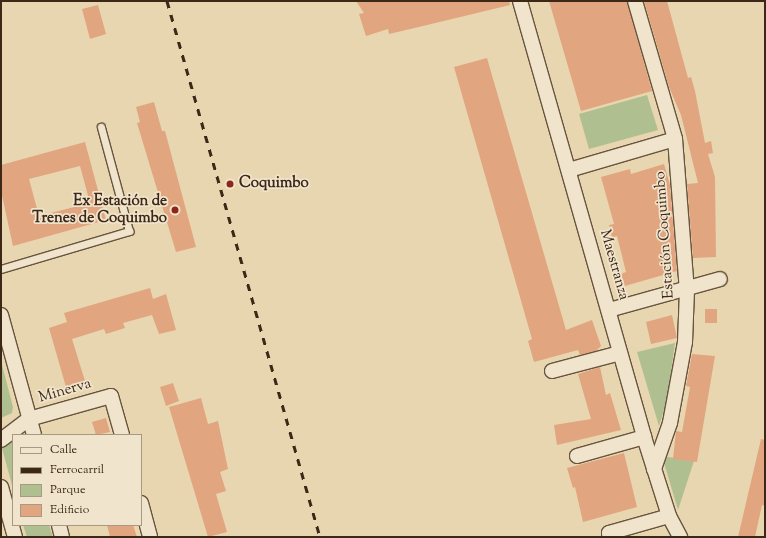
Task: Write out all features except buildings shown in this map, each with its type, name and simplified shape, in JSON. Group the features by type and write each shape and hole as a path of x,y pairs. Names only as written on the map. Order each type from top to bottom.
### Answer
{"street":[{"name":"Maestranza","path":"520,1 644,437 669,516 680,537"},
{"name":"Estación Coquimbo","path":"635,1 675,139 687,290 685,342 670,423 654,469"},
{"path":"569,170 675,139"},
{"path":"609,310 687,290 720,279"},
{"path":"1,315 34,434"},
{"path":"552,371 620,353"},
{"name":"Minerva","path":"29,419 111,396 122,434"},
{"path":"1,440 29,419"},
{"path":"577,456 644,437"},
{"path":"1,487 15,537"},
{"path":"142,507 150,537"},
{"path":"610,537 609,533 669,516"},
{"path":"58,526 62,537"}],"lane":[{"path":"1,269 129,231 102,127"}],"green space":[{"path":"647,95 658,130 589,149 579,114"},
{"path":"675,343 667,401 659,426 637,352"},
{"path":"1,361 13,407 12,413 1,418"},
{"path":"12,442 12,485 2,448"},
{"path":"662,456 694,461 678,510"},
{"path":"23,526 49,526 53,537 27,537"}],"railway":[{"path":"167,1 320,537"}],"place":[{"name":"Coquimbo","path":"230,184"},
{"name":"Ex Estación de Trenes de Coquimbo","path":"175,210"}]}
